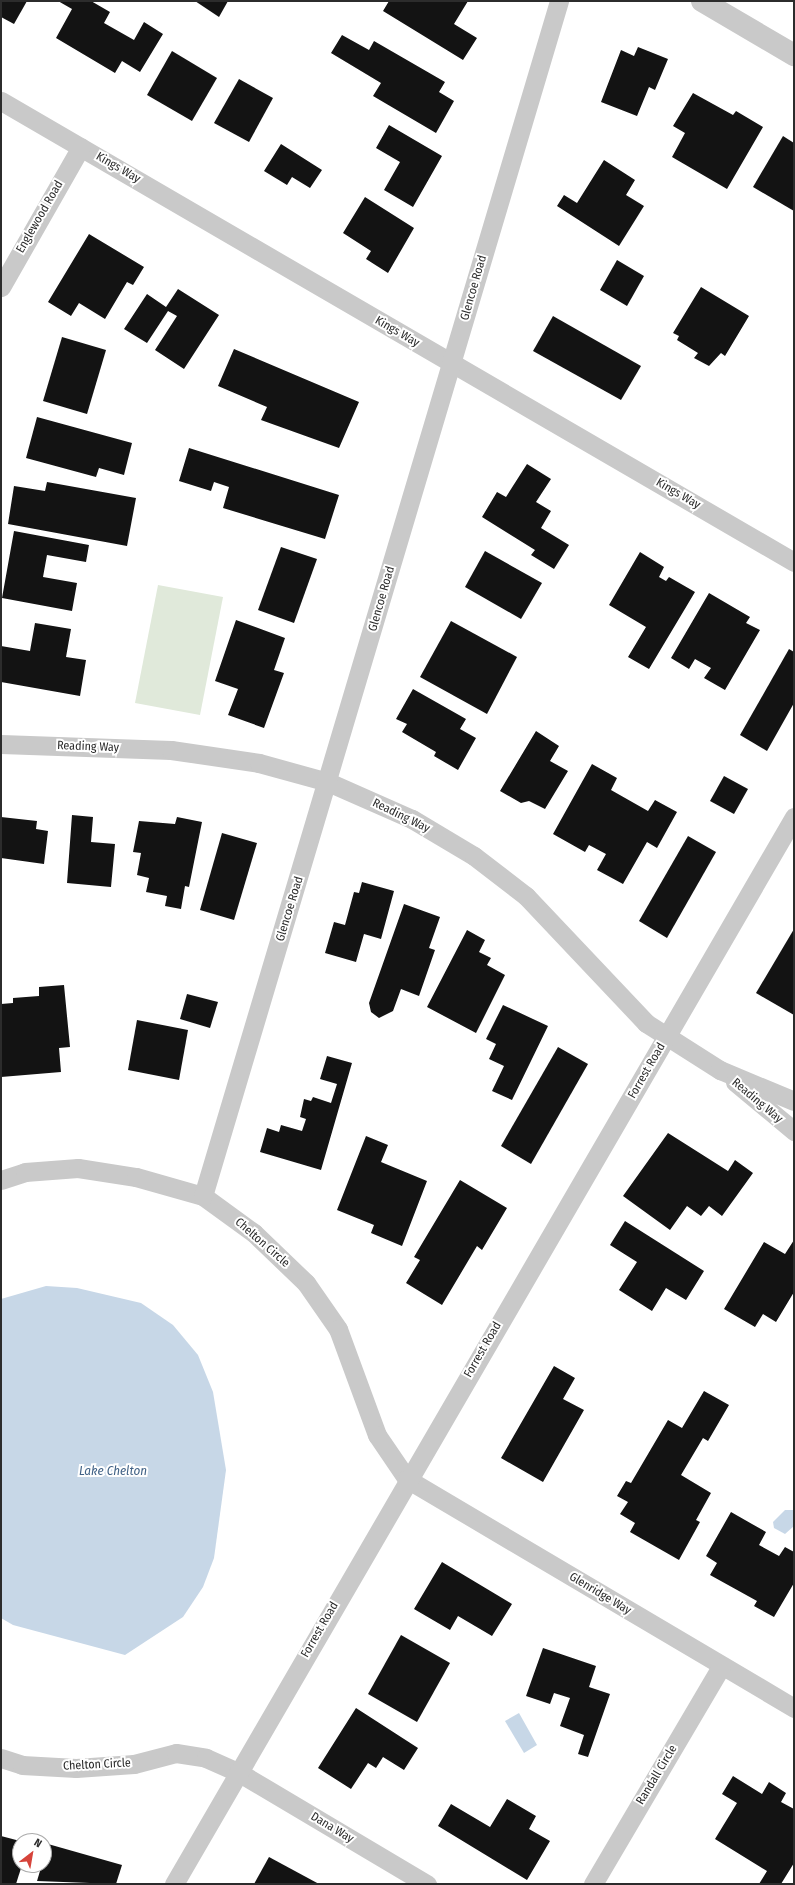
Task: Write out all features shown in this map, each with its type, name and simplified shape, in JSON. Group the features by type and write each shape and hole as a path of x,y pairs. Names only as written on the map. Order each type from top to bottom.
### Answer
{"street":[{"name":"Glencoe Road","path":"203,1196 328,782 559,1"},
{"path":"702,1 794,55"},
{"name":"Kings Way","path":"1,101 794,562"},
{"name":"Englewood Road","path":"1,287 81,147"},
{"name":"Reading Way","path":"1,744 171,750 259,763 328,782 412,819 474,856 526,896 627,1004 666,1038 720,1070 794,1101"},
{"name":"Forrest Road","path":"174,1884 407,1479 794,817"},
{"name":"Reading Way","path":"720,1070 794,1131"},
{"name":"Chelton Circle","path":"1,1180 25,1172 78,1168 136,1177 203,1196 254,1232 306,1283 338,1329 377,1435 407,1479"},
{"name":"Glenridge Way","path":"407,1479 721,1667 794,1708"},
{"name":"Randall Circle","path":"593,1884 721,1667"},
{"name":"Chelton Circle","path":"1,1758 22,1765 76,1768 134,1764 176,1753 206,1758 238,1772"},
{"name":"Dana Way","path":"238,1772 427,1884"}],"green space":[{"path":"158,585 223,597 200,715 135,703"}],"water":[{"name":"Lake Chelton","path":"46,1286 77,1288 141,1303 173,1325 198,1355 213,1392 226,1470 214,1558 203,1587 183,1617 125,1655 13,1625 1,1618 1,1299"},
{"path":"785,1510 794,1510 794,1526 785,1534 774,1528 773,1522"},
{"path":"519,1713 537,1745 524,1753 505,1721"}],"building":[{"path":"1,1 27,1 14,24 1,17"},
{"path":"58,1 91,1 110,12 104,23 134,40 144,22 163,34 140,72 122,61 115,73 56,38 72,9"},
{"path":"195,1 228,1 219,17"},
{"path":"389,1 468,1 454,24 477,38 463,60 383,11"},
{"path":"342,35 369,50 374,41 445,82 439,92 454,101 436,133 373,96 381,83 331,53"},
{"path":"638,47 668,59 655,90 649,87 637,116 601,102 621,50 634,56"},
{"path":"172,51 217,78 192,121 147,95"},
{"path":"239,79 273,98 249,142 214,123"},
{"path":"693,93 733,115 736,111 763,127 727,189 672,157 685,133 673,126"},
{"path":"389,125 442,156 413,207 384,190 400,162 376,148"},
{"path":"783,136 794,143 794,211 753,187"},
{"path":"281,144 322,170 310,188 292,177 287,185 264,171"},
{"path":"604,160 635,180 626,195 644,206 619,246 557,206 564,195 577,203"},
{"path":"365,197 414,228 388,273 366,259 371,251 343,233"},
{"path":"89,234 144,267 133,285 127,282 105,319 79,303 71,316 48,302"},
{"path":"617,260 644,276 627,306 600,290"},
{"path":"701,287 749,316 725,356 721,353 709,366 694,358 698,353 677,340 679,336 673,333"},
{"path":"178,289 219,315 184,369 155,350 177,316 168,311 147,343 124,329 147,294 166,307"},
{"path":"553,316 641,366 621,400 533,351"},
{"path":"62,337 106,350 87,414 43,401"},
{"path":"234,349 359,402 339,448 261,420 267,407 218,386"},
{"path":"37,417 132,443 124,475 99,468 96,477 26,458"},
{"path":"189,448 339,495 325,539 223,508 229,487 214,482 211,491 179,481"},
{"path":"527,464 551,479 536,502 551,511 541,528 569,545 554,569 531,555 535,550 482,517 497,492 506,497"},
{"path":"47,482 136,498 127,546 8,524 14,486 45,491"},
{"path":"14,531 89,545 86,562 47,555 43,577 77,583 72,611 2,598"},
{"path":"281,547 317,559 294,623 258,610"},
{"path":"485,551 542,583 521,619 465,587"},
{"path":"640,552 664,567 659,577 666,581 669,577 695,592 649,669 628,657 646,627 609,605"},
{"path":"709,593 750,617 746,623 760,630 725,690 704,678 711,668 695,659 689,669 671,658"},
{"path":"236,620 285,638 274,670 284,673 264,728 228,715 238,689 215,681"},
{"path":"451,621 517,657 487,714 420,677"},
{"path":"35,623 71,629 66,657 86,660 80,696 1,682 1,646 30,651"},
{"path":"789,649 794,652 794,703 767,751 740,735"},
{"path":"413,689 466,719 460,729 476,738 458,770 434,756 436,752 402,732 407,724 396,719"},
{"path":"536,731 559,746 550,761 568,771 545,809 529,801 521,803 500,791"},
{"path":"592,764 617,778 611,790 648,811 655,800 677,812 657,848 647,842 623,884 597,870 606,854 589,845 585,852 553,834"},
{"path":"724,776 748,789 734,814 710,801"},
{"path":"72,815 93,817 91,842 115,844 111,887 67,883"},
{"path":"1,817 37,821 36,829 48,831 44,864 1,858"},
{"path":"177,817 202,822 189,887 185,886 181,909 165,906 167,896 146,892 149,878 137,875 141,853 133,852 139,821 175,824"},
{"path":"222,833 257,843 234,920 200,910"},
{"path":"688,836 716,852 667,938 639,921"},
{"path":"362,882 394,891 381,939 364,934 356,962 325,953 334,922 345,925 354,892 359,893"},
{"path":"404,904 440,917 429,948 435,950 419,996 401,989 393,1011 379,1018 371,1012 369,1003"},
{"path":"794,929 794,1015 756,993"},
{"path":"467,930 485,940 479,952 491,958 487,965 505,975 476,1033 427,1007"},
{"path":"64,985 70,1047 59,1048 61,1072 1,1077 1,1004 13,1003 13,998 39,996 39,987"},
{"path":"187,994 218,1002 210,1028 180,1019"},
{"path":"503,1005 548,1026 512,1100 492,1091 504,1066 489,1059 496,1044 486,1039"},
{"path":"137,1020 188,1030 179,1080 128,1070"},
{"path":"558,1047 588,1064 531,1164 501,1146"},
{"path":"327,1056 352,1063 321,1170 260,1152 267,1128 279,1132 281,1125 302,1131 306,1119 300,1117 304,1099 311,1101 313,1097 331,1103 337,1084 320,1079"},
{"path":"668,1133 728,1171 735,1160 753,1173 722,1216 709,1206 701,1216 687,1206 670,1230 623,1196"},
{"path":"366,1136 388,1145 381,1162 427,1181 402,1246 371,1233 374,1225 337,1210"},
{"path":"460,1180 507,1208 482,1250 477,1246 442,1305 406,1283 420,1260 414,1257"},
{"path":"625,1221 704,1271 686,1300 666,1288 652,1311 619,1290 637,1262 610,1245"},
{"path":"794,1240 794,1292 776,1322 763,1314 755,1327 724,1309 764,1242 785,1254"},
{"path":"554,1366 575,1378 563,1399 584,1410 543,1482 501,1458"},
{"path":"704,1391 729,1405 708,1441 703,1438 681,1475 711,1493 696,1520 700,1522 679,1560 630,1532 635,1523 620,1514 628,1502 617,1496 626,1481 631,1483 668,1420 682,1428"},
{"path":"731,1512 766,1532 759,1545 779,1556 785,1547 794,1552 794,1583 774,1617 754,1606 757,1601 710,1575 717,1563 706,1556"},
{"path":"442,1562 512,1604 492,1636 458,1616 450,1630 414,1609"},
{"path":"401,1635 450,1663 417,1722 368,1694"},
{"path":"543,1648 596,1666 589,1687 610,1694 588,1757 578,1754 584,1735 560,1726 570,1698 554,1693 550,1704 526,1696"},
{"path":"356,1708 418,1748 404,1770 383,1757 376,1768 368,1763 351,1789 318,1768"},
{"path":"733,1776 762,1794 769,1782 786,1793 781,1802 794,1809 794,1863 781,1884 759,1884 767,1871 715,1839 737,1803 722,1794"},
{"path":"507,1799 536,1816 529,1829 550,1841 527,1880 438,1826 451,1804 490,1827"},
{"path":"1,1836 12,1839 12,1873 19,1873 16,1884 1,1884"},
{"path":"52,1845 122,1865 116,1884 37,1881 39,1873 52,1873"},
{"path":"269,1857 319,1884 254,1884"}]}
